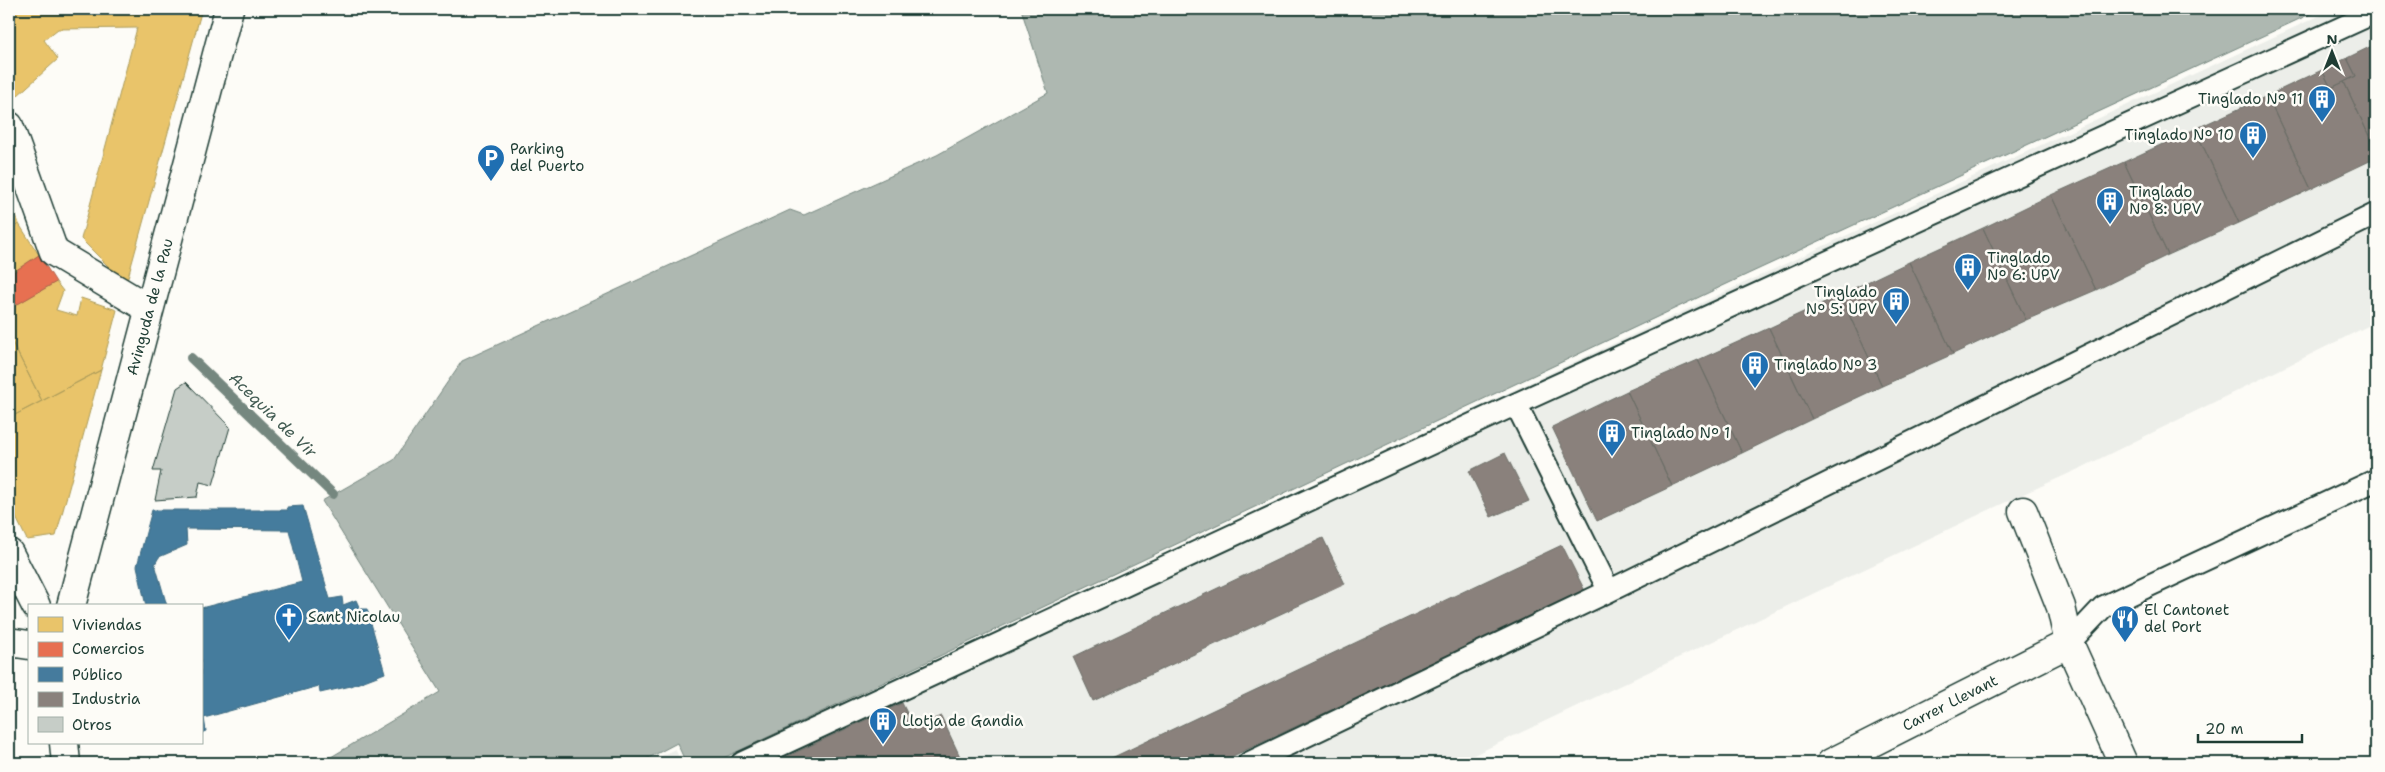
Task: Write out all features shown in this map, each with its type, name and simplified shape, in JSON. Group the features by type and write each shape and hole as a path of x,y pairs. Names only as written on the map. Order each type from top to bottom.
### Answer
{"street":[{"name":"Avinguda de la Pau","path":"72,604 229,9"},
{"path":"9,126 54,252 149,309"},
{"path":"2023,511 2061,607 2069,643 2123,763"},
{"path":"9,553 35,604"},
{"path":"9,642 28,645"},
{"name":"Carrer Llevant","path":"1831,763 2069,643"},
{"path":"64,744 66,763"}],"lane":[{"path":"742,763 1516,404 2376,12"},
{"path":"1249,763 1609,591 2376,214"},
{"path":"1516,404 1609,591"},
{"path":"2069,643 2103,607 2376,480"}],"shaded area":[{"path":"1021,9 2321,9 1748,274 713,763 686,763 677,743 639,763 321,763 440,692 322,501 394,460 462,361 790,210 804,215 937,155 1048,93"},
{"path":"2334,9 2376,9 2376,322 2083,467 1457,763 722,763 1546,375"},
{"path":"675,749 682,763 649,763"}],"building: Viviendas":[{"path":"9,9 202,9 127,281 117,275 81,239 137,28 58,29 44,40 58,59 17,96 9,73"},
{"path":"9,200 11,200 19,224 9,230"},
{"path":"19,224 39,255 9,275 9,230"},
{"path":"56,282 63,291 56,310 77,316 81,298 117,310 101,370 42,401 9,336 9,309"},
{"path":"9,336 42,401 9,418"},
{"path":"101,370 56,536 27,540 9,503 9,418"}],"building: Comercios":[{"path":"39,255 56,282 16,305 9,293 9,275"}],"building: Público":[{"name":"Sant Nicolau","path":"303,506 330,599 342,597 343,605 356,600 360,609 367,609 385,673 351,686 320,693 319,686 204,718 206,731 202,733 202,608 302,582 289,530 186,529 187,545 159,557 155,564 166,604 146,604 137,566 152,510 288,510 287,507"}],"building: Industria":[{"path":"2376,44 2376,151 2344,82 2356,76 2347,58"},
{"path":"2347,58 2356,76 2331,88 2322,70"},
{"name":"Tinglado Nº 11","path":"2322,70 2331,88 2344,82 2376,151 2376,158 2311,189 2267,96"},
{"name":"Tinglado Nº 10","path":"2267,96 2311,189 2239,223 2195,129"},
{"path":"2195,129 2239,223 2168,255 2124,162"},
{"name":"Tinglado Nº 8: UPV","path":"2124,162 2168,255 2096,290 2051,195"},
{"path":"2051,195 2096,290 2026,320 1983,228"},
{"name":"Tinglado Nº 6: UPV","path":"1983,228 2026,320 1953,354 1909,262"},
{"name":"Tinglado Nº 5: UPV","path":"1909,262 1953,354 1882,386 1840,295"},
{"path":"1840,295 1882,386 1812,419 1769,328"},
{"name":"Tinglado Nº 3","path":"1769,328 1812,419 1742,453 1698,360"},
{"path":"1698,360 1742,453 1672,486 1627,391"},
{"name":"Tinglado Nº 1","path":"1627,391 1672,486 1597,521 1552,427"},
{"path":"1505,453 1529,501 1491,517 1469,471"},
{"path":"1323,538 1345,584 1093,701 1073,657"},
{"path":"1562,545 1585,591 1218,763 1101,763"},
{"name":"Llotja de Gandia","path":"902,703 914,727 941,716 963,763 773,763"}],"building: Otros":[{"path":"186,382 230,427 213,485 200,482 197,497 155,500 161,471 153,471 177,388"}],"waterway":[{"name":"Acequia de Vir","path":"191,358 333,494"}],"place":[{"name":"Tinglado Nº 11","path":"2322,123"},
{"name":"Tinglado Nº 10","path":"2253,159"},
{"name":"Parking del Puerto","path":"491,182"},
{"name":"Tinglado Nº 8: UPV","path":"2110,225"},
{"name":"Tinglado Nº 6: UPV","path":"1968,291"},
{"name":"Tinglado Nº 5: UPV","path":"1896,325"},
{"name":"Tinglado Nº 3","path":"1755,389"},
{"name":"Tinglado Nº 1","path":"1612,457"},
{"name":"Sant Nicolau","path":"289,641"},
{"name":"El Cantonet del Port","path":"2125,643"},
{"name":"Llotja de Gandia","path":"883,745"}]}
